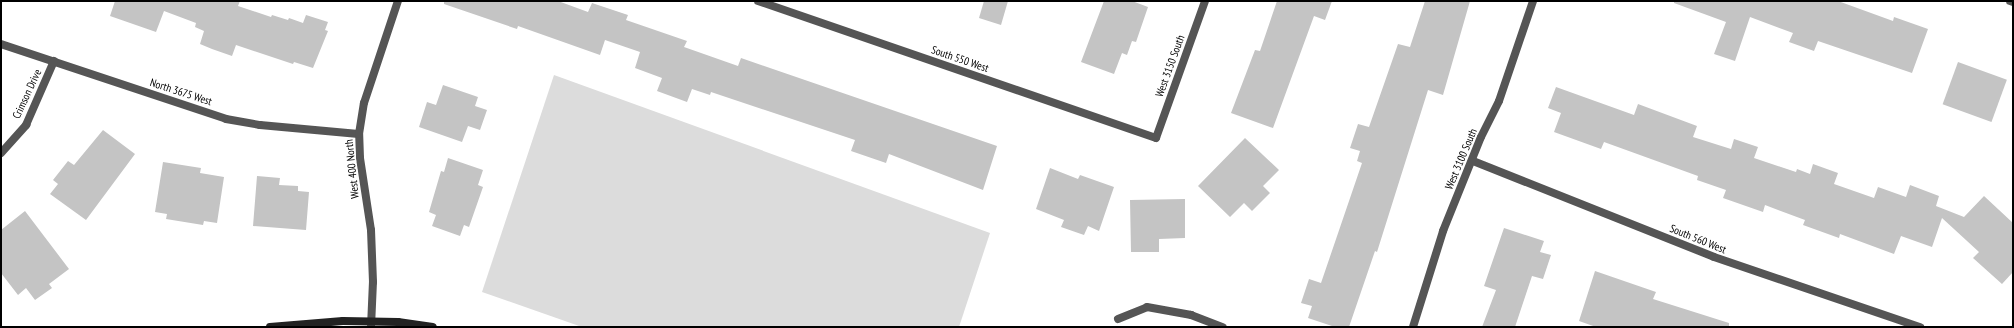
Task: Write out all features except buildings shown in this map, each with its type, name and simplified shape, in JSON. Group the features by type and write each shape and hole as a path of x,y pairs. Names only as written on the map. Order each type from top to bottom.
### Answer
{"street":[{"name":"West 400 North","path":"371,324 373,282 371,230 360,158 359,134 364,103 398,1"},
{"name":"South 550 West","path":"758,1 1156,138"},
{"name":"West 3150 South","path":"1156,138 1205,1"},
{"name":"West 3100 South","path":"1413,327 1443,231 1499,102 1533,1"},
{"name":"North 3675 West","path":"1,44 226,119 268,126 359,134"},
{"name":"Crimson Drive","path":"1,153 26,125 54,61"},
{"name":"South 560 West","path":"1473,161 1714,257 1920,327"},
{"path":"1118,319 1146,307 1191,315 1223,327"},
{"path":"270,327 343,321 433,327"}],"shaded area":[{"path":"554,75 990,233 959,327 582,327 482,292"}]}
